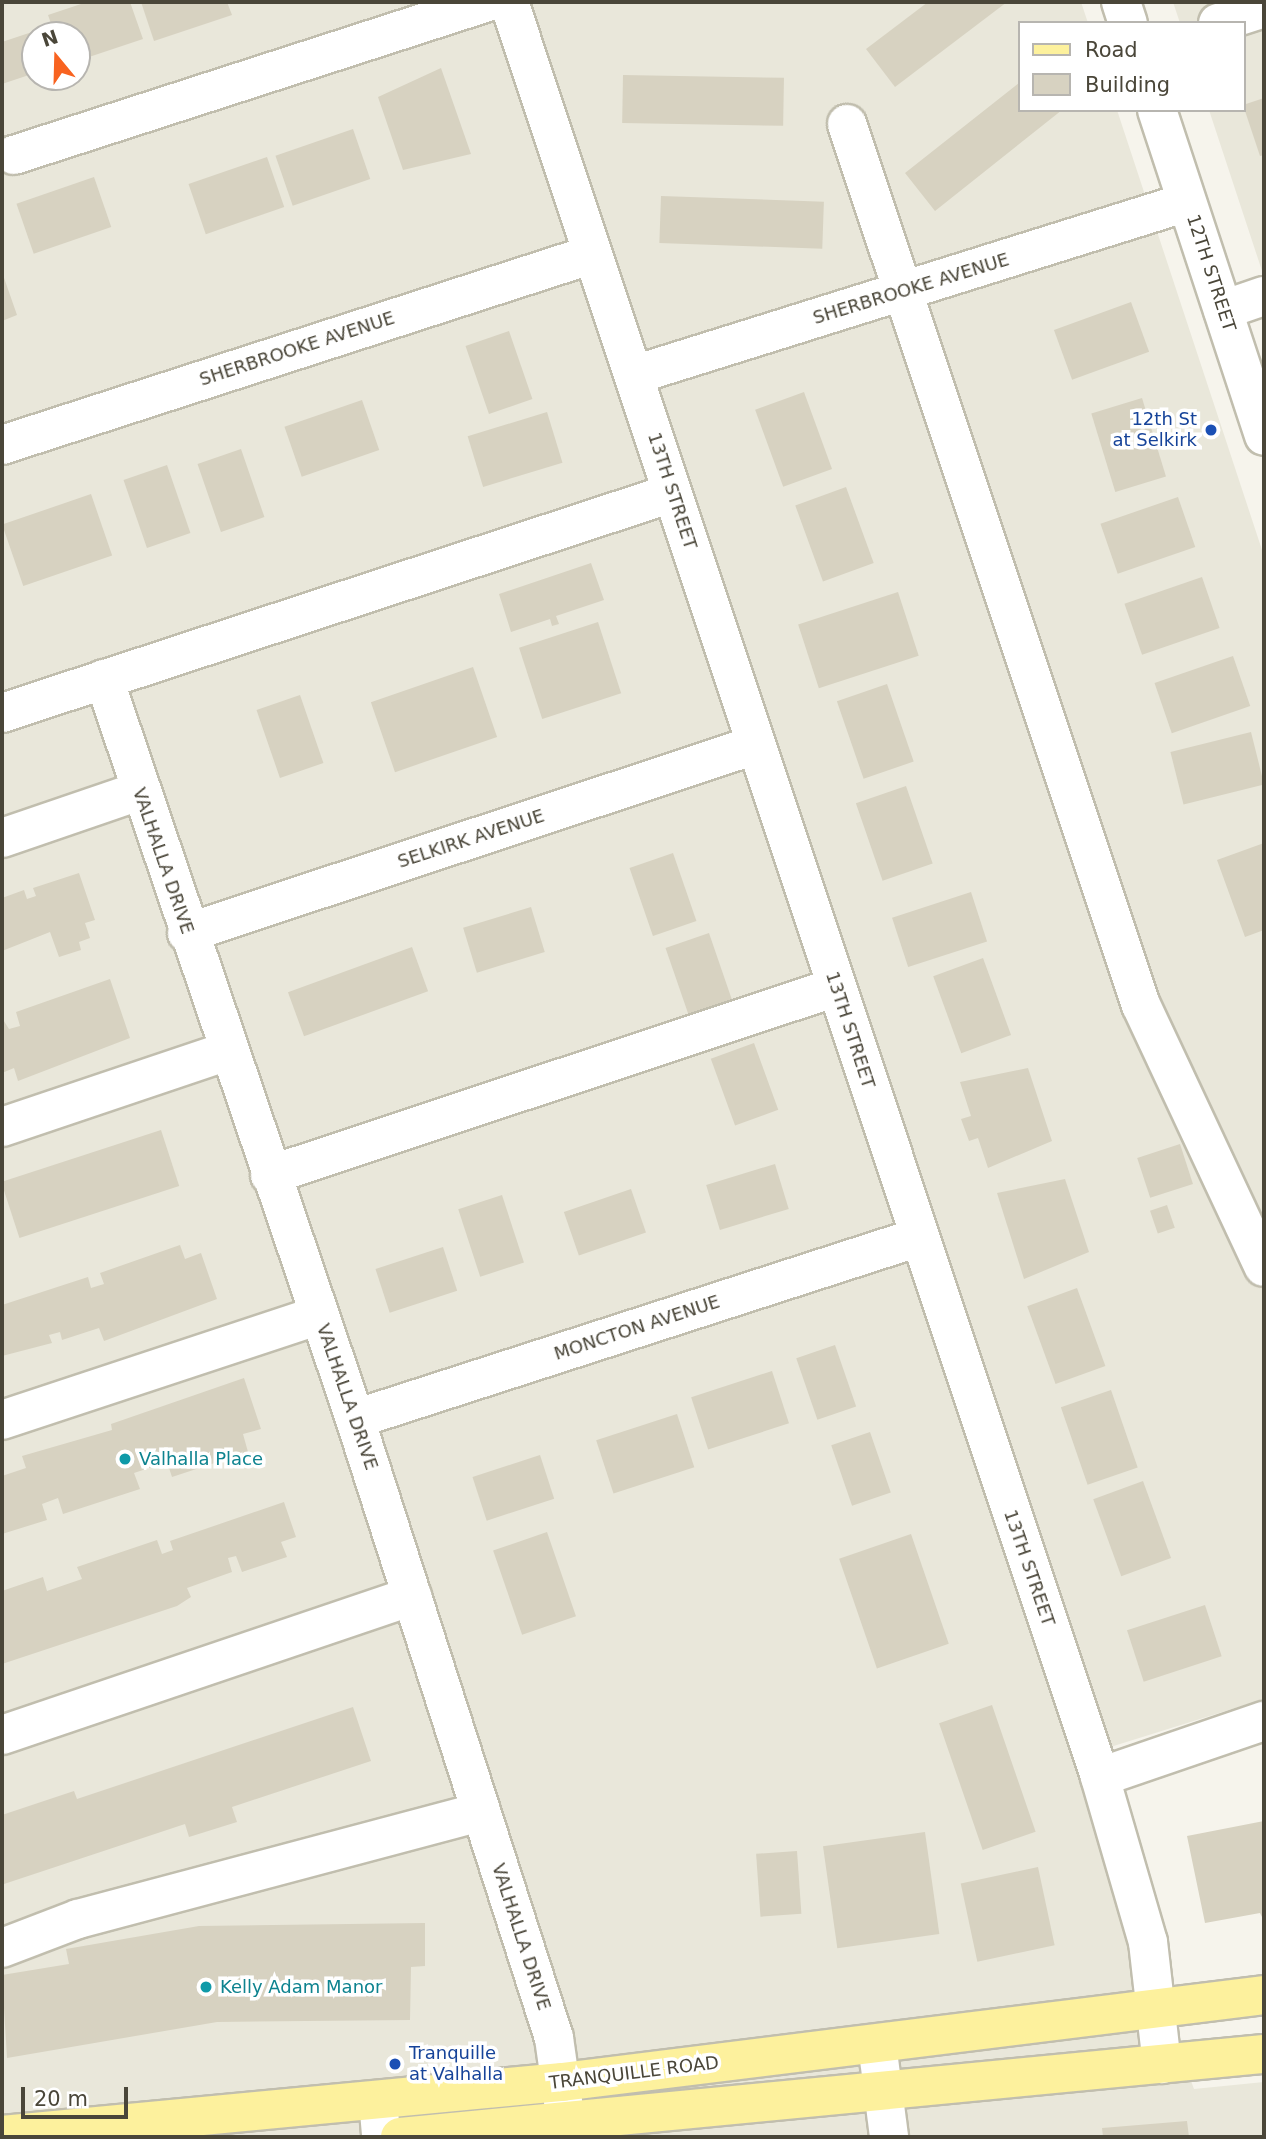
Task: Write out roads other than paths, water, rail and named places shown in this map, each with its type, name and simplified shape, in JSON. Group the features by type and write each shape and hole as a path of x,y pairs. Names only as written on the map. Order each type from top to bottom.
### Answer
{"main road":[{"name":"TRANQUILLE ROAD","path":"2,2135 380,2119 562,2082 1264,1994"},
{"path":"400,2137 1264,2054"}],"street":[{"path":"14,155 489,2"},
{"name":"13TH STREET","path":"509,2 1100,1777 1148,1942 1162,2064"},
{"path":"1121,2 1127,21"},
{"path":"1224,21 1264,8"},
{"name":"12TH STREET","path":"1158,112 1264,436"},
{"path":"847,124 905,290 1141,1005 1264,1267"},
{"name":"SHERBROOKE AVENUE","path":"634,375 1187,202"},
{"name":"SHERBROOKE AVENUE","path":"2,445 593,254"},
{"path":"1223,310 1264,296"},
{"path":"2,713 672,493"},
{"name":"VALHALLA DRIVE","path":"104,679 187,933 355,1419 554,2038 566,2122"},
{"name":"SELKIRK AVENUE","path":"187,933 755,745"},
{"path":"2,838 139,791"},
{"path":"270,1175 836,987"},
{"path":"2,1127 228,1051"},
{"name":"MONCTON AVENUE","path":"355,1419 919,1237"},
{"path":"2,1420 319,1315"},
{"path":"2,1735 412,1596"},
{"path":"1100,1777 1264,1721"},
{"path":"2,1948 78,1919 481,1812"},
{"path":"877,2044 889,2137"}],"place":[{"name":"12th St at Selkirk","path":"1211,430"},
{"name":"Valhalla Place","path":"125,1459"},
{"name":"Kelly Adam Manor","path":"206,1987"},
{"name":"Tranquille at Valhalla","path":"395,2064"}]}
